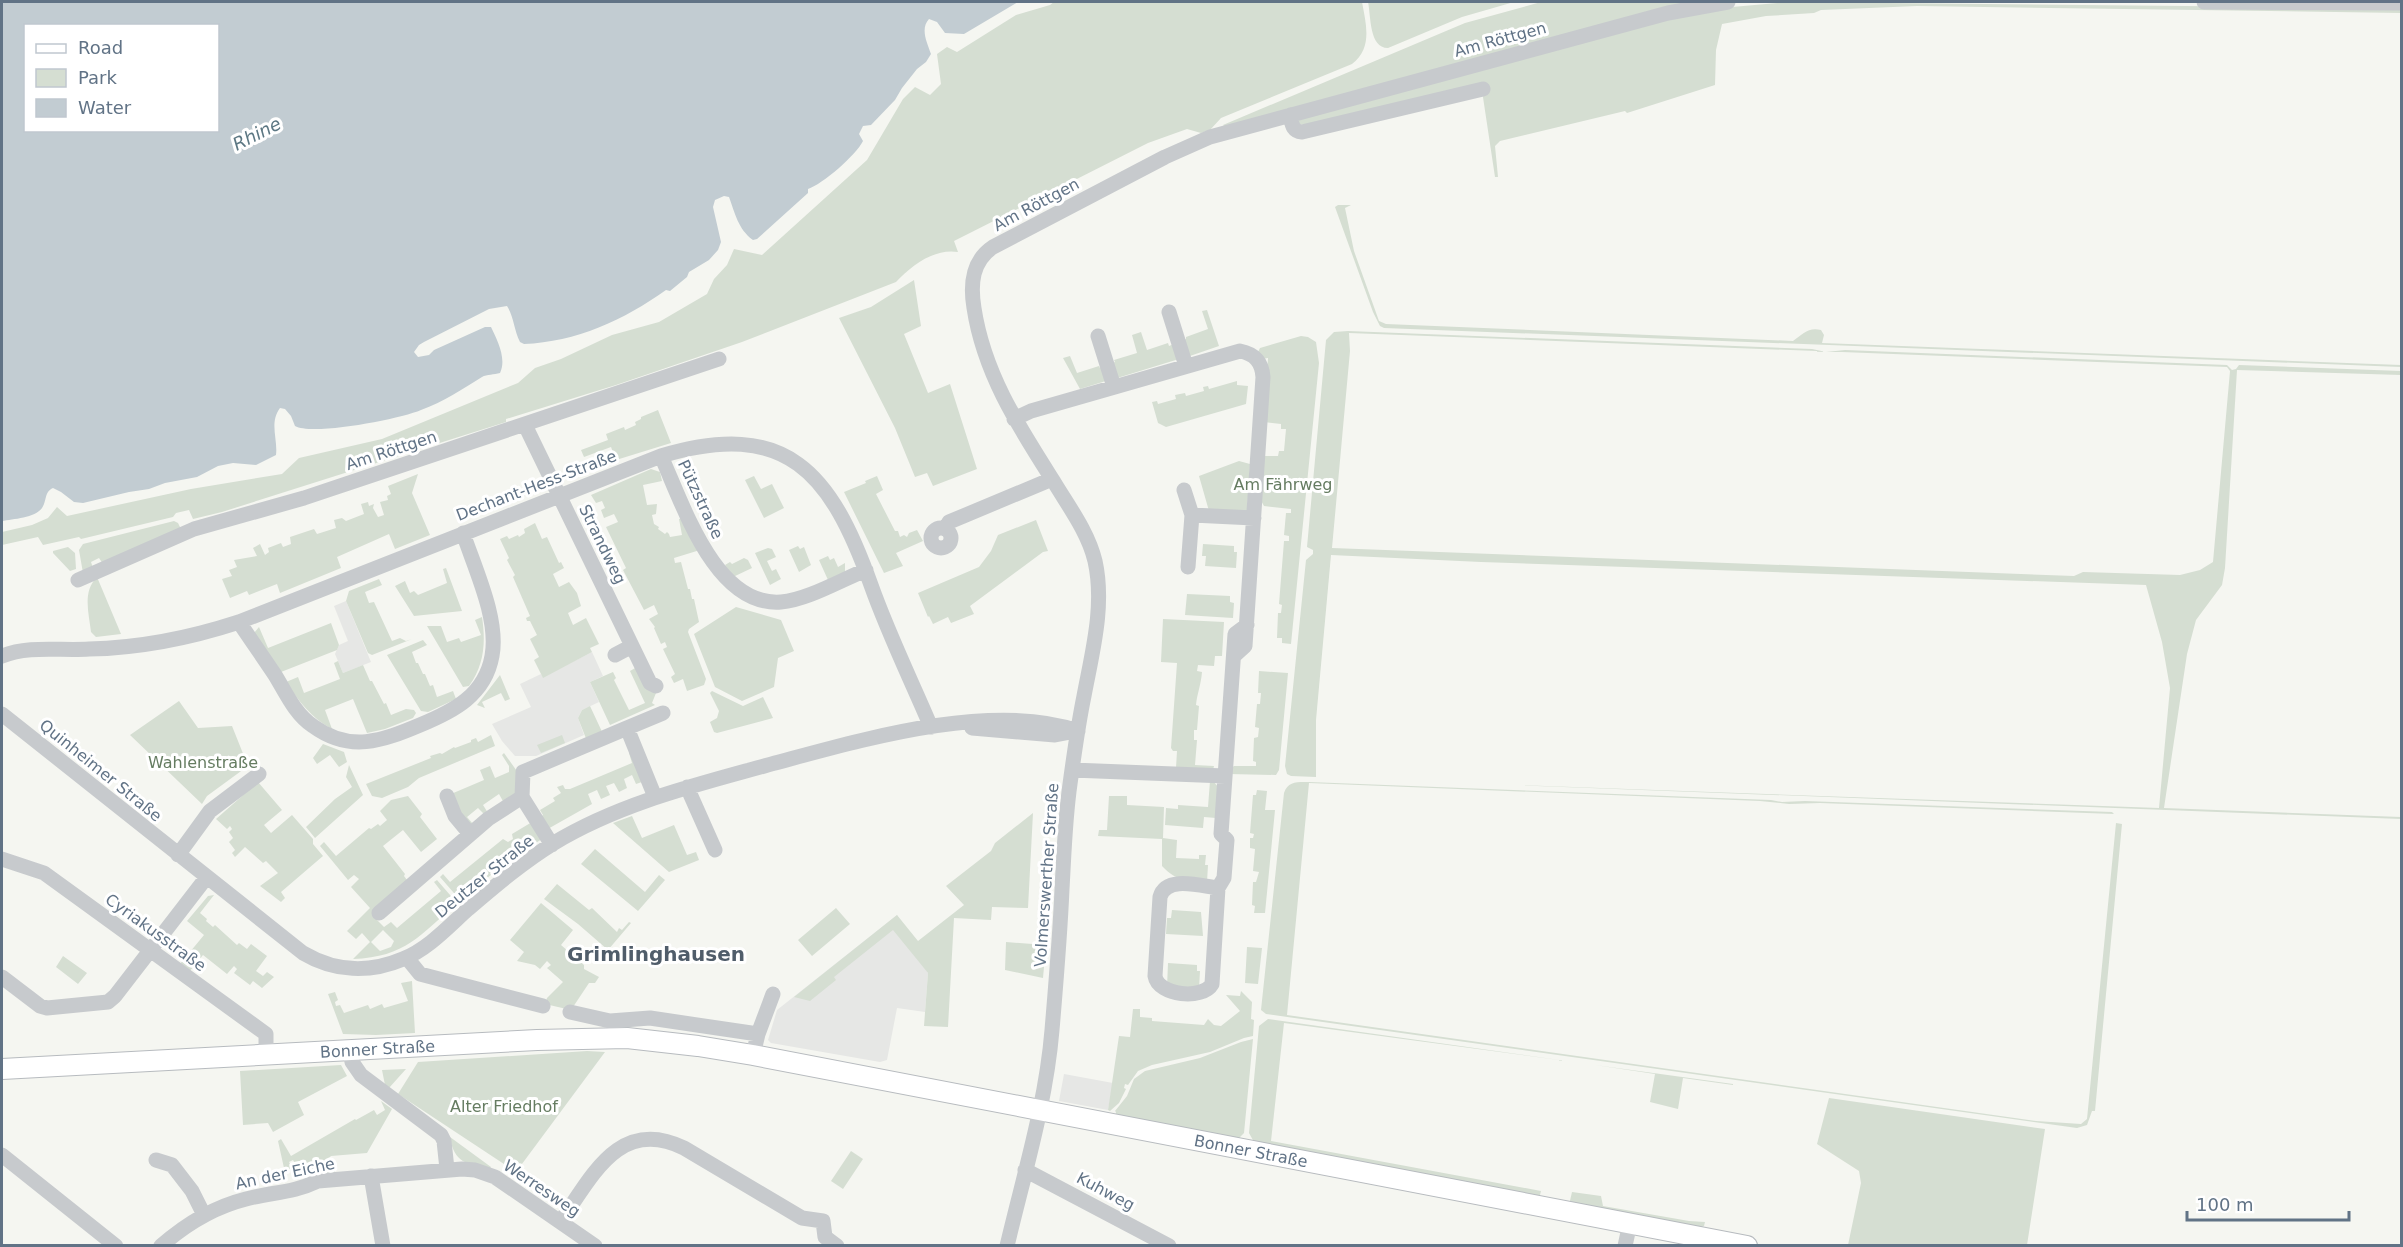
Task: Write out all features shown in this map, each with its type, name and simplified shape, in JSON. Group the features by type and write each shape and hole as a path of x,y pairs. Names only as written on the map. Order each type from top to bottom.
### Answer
{"main road":[{"name":"Bonner Straße","path":"2,1069 537,1040 617,1038 689,1044 753,1055 1039,1115 1747,1245"}],"street":[{"name":"Am Röttgen","path":"975,270 981,256 993,247 1165,157 1210,137 1656,16 1728,2"},
{"path":"2204,2 2402,3"},
{"path":"1290,115 1293,128 1302,132 1483,89"},
{"name":"Volmerswerther Straße","path":"975,270 973,301 980,339 997,388 1089,543 1097,579 1095,637 1065,822 1052,1031 1039,1115 1007,1245"},
{"path":"1169,312 1186,366"},
{"path":"1098,336 1114,387"},
{"path":"1014,419 1031,411 1240,351 1251,354 1262,368 1247,625 1235,634 1221,834 1227,840 1226,859 1224,878 1218,888 1211,987 1200,994 1164,990 1157,985 1155,976 1162,890 1168,885 1176,884 1218,888"},
{"name":"Am Röttgen","path":"78,580 194,529 304,498 719,359"},
{"name":"Strandweg","path":"525,425 650,683 656,687"},
{"name":"Dechant-Hess-Straße","path":"2,656 23,650 88,650 164,642 202,634 239,622 661,456 700,445 733,443 764,448 792,460 812,475 827,493 846,524 931,727"},
{"name":"Pützstraße","path":"661,456 709,559 738,589 749,596 770,602 794,600 866,570"},
{"path":"945,529 949,522 1052,479"},
{"path":"1184,490 1192,515 1188,567"},
{"path":"1192,515 1254,518"},
{"path":"239,622 289,700 310,724 330,736 351,742 371,742 388,738 462,705 477,690 490,664 493,644 491,622 463,533"},
{"path":"615,655 632,646"},
{"path":"552,845 522,797 523,772 663,713"},
{"name":"Quinheimer Straße","path":"2,714 206,878 315,960 332,966 369,969 387,966 407,958"},
{"name":"Deutzer Straße","path":"407,958 428,945 504,879 552,845 605,817 656,797 834,748 931,727 961,724 975,730 1055,735 1078,731"},
{"path":"627,728 656,797"},
{"path":"1072,770 1225,776"},
{"path":"178,855 210,811 259,774"},
{"path":"687,787 715,850"},
{"path":"447,796 455,816 470,834"},
{"path":"379,914 488,819 522,797"},
{"name":"Cyriakusstraße","path":"2,858 44,873 266,1034 266,1056"},
{"path":"2,977 40,1006 47,1008 100,1005 108,1002 206,878"},
{"path":"407,958 420,974 543,1006"},
{"path":"753,1055 773,994"},
{"path":"570,1012 610,1022 650,1018 758,1034"},
{"path":"350,1051 352,1062 361,1075 441,1135 444,1141 447,1169"},
{"path":"560,1222 608,1155 625,1144 653,1139 674,1143 684,1148 802,1218 823,1221 825,1238 837,1245"},
{"path":"2,1155 116,1245"},
{"path":"156,1160 172,1165 192,1191 204,1215"},
{"name":"An der Eiche","path":"161,1245 204,1215 246,1198 300,1190 318,1181 447,1169"},
{"name":"Werresweg","path":"447,1169 475,1170 495,1177 595,1245"},
{"name":"Kuhweg","path":"1025,1170 1170,1245"},
{"path":"371,1176 383,1245"},
{"path":"1625,1245 1630,1223"}],"shaded area":[{"path":"346,601 371,662 343,673 335,654 339,645 348,641 334,606"},
{"path":"592,652 603,676 590,682 599,702 582,710 578,718 584,735 536,756 515,756 502,741 492,724 531,707 520,684 541,674 543,677"},
{"path":"897,915 928,973 925,1012 897,1008 887,1060 880,1062 771,1043 768,1040 777,1010"},
{"path":"1064,1074 1113,1083 1108,1110 1059,1101"}],"green space":[{"path":"1054,2 1362,2 1366,35 1363,51 1352,64 1221,118 1210,130 1201,133 1187,129 1148,143 954,241 958,252 949,251 932,255 909,270 896,282 742,342 506,419 506,422 222,512 193,519 189,510 176,513 173,517 81,539 79,537 43,545 38,537 2,545 2,532 32,525 48,518 57,507 67,516 191,489 282,474 299,458 382,439 518,383 535,368 561,359 612,335 659,322 707,294 714,279 727,265 734,249 762,255 867,160 903,99 915,87 930,95 941,84 937,54 947,47 957,52 1016,15"},
{"path":"1368,2 1514,2 1462,17 1388,48 1382,47 1374,37"},
{"path":"1541,2 1700,2 1225,127 1223,125 1465,23"},
{"path":"1789,2 2401,8 2401,13 1917,6 1821,10 1814,13 1766,16 1722,24 1716,50 1715,85 1627,113 1625,111 1500,141 1495,146 1498,177 1495,177 1481,84 1313,126 1298,124 1298,118 1663,20 1721,8"},
{"path":"1351,205 1345,208 1354,251 1379,321 1386,324 1793,341 1806,332 1816,329 1821,330 1824,335 1822,343 2401,365 2401,367 1384,328 1380,326 1373,312 1335,207"},
{"path":"914,280 921,326 904,334 928,393 950,384 977,469 933,486 927,473 915,477 895,428 839,318 871,307"},
{"path":"1207,310 1219,346 1187,357 1181,341 1208,329 1202,311"},
{"path":"1141,332 1147,350 1168,343 1169,346 1174,344 1179,359 1114,379 1110,364 1115,362 1114,360 1137,353 1132,335"},
{"path":"1334,332 1823,351 1349,333 1350,351 1332,548 2074,576 2083,572 2180,575 2200,570 2213,562 2230,371 2227,367 1830,352 1845,350 2227,365 2232,370 2239,365 2401,371 2401,375 2237,370 2225,568 2222,585 2196,620 2187,654 2164,808 2401,817 2401,819 1514,785 2159,808 2170,688 2162,642 2146,585 1331,555 1316,720 1316,777 1291,776 1287,774 1285,766 1306,560 1313,554 1313,550 1307,547 1326,340"},
{"path":"1301,336 1316,342 1319,363 1291,644 1282,643 1282,638 1277,638 1278,613 1281,613 1282,605 1279,604 1284,541 1289,541 1289,536 1284,535 1286,513 1291,513 1291,509 1264,506 1258,495 1262,456 1278,456 1279,451 1284,451 1286,429 1281,429 1281,424 1264,422 1268,358 1262,359 1257,354 1260,348"},
{"path":"1070,356 1077,373 1099,366 1100,368 1105,367 1109,380 1080,389 1063,358"},
{"path":"1237,381 1237,385 1248,386 1246,404 1166,427 1158,423 1152,402 1157,401 1158,404 1176,399 1175,395 1185,393 1186,396 1204,391 1203,387 1208,386 1209,389"},
{"path":"658,410 671,443 616,460 611,447 584,457 581,450 608,440 606,434 636,425 635,422 641,417"},
{"name":"Am Fährweg","path":"1239,461 1250,464 1247,512 1209,511 1199,476"},
{"path":"651,469 660,472 662,481 643,485 647,505 657,504 656,514 652,515 654,524 665,534 667,532 670,537 682,535 679,519 685,518 700,550 674,558 675,563 681,562 688,589 694,599 699,622 688,632 706,679 704,685 687,691 683,679 674,683 671,677 675,674 663,649 667,647 665,642 661,644 655,627 649,619 658,614 654,605 644,610 623,570 626,568 606,527 618,522 614,514 604,518 601,510 605,508 602,501 596,503 591,495"},
{"path":"418,474 412,493 430,535 395,549 389,534 337,557 341,568 280,593 277,584 249,595 247,591 230,598 222,579 232,576 229,570 237,567 234,560 257,556 253,548 260,544 265,555 269,552 268,548 281,543 283,547 291,544 290,537 314,529 317,534 336,528 334,520 342,518 346,521 364,514 361,504 368,502 369,506 374,504 373,508 378,517 384,515 380,502 388,500 387,496 391,494 388,486"},
{"path":"754,476 761,489 772,484 784,508 764,518 745,480"},
{"path":"877,476 883,490 876,494 895,531 898,531 900,537 904,535 907,537 909,533 917,530 923,541 896,553 903,566 884,573 844,492"},
{"path":"1036,520 1048,551 1043,552 970,606 974,614 951,623 948,617 933,624 918,593 979,567 991,551 998,535"},
{"path":"174,521 181,529 103,564 99,558 91,562 93,568 83,573 79,550 83,544"},
{"path":"535,523 542,539 547,537 559,563 561,562 564,568 553,574 559,587 569,582 577,593 581,606 568,613 573,625 586,618 599,644 590,648 592,652 543,678 534,660 539,657 530,639 537,635 530,621 527,621 526,618 530,616 500,539 507,536 509,539 518,535 519,537 525,533 524,529"},
{"path":"1203,544 1234,546 1234,552 1237,552 1236,568 1205,566 1206,556 1202,556"},
{"path":"798,546 800,549 804,547 811,565 799,572 789,550"},
{"path":"68,547 75,553 76,569 70,571 53,553 53,551"},
{"path":"768,548 772,549 776,557 767,561 772,571 776,569 781,579 770,585 755,553"},
{"path":"828,556 830,560 834,558 838,567 845,563 845,572 828,580 819,560"},
{"path":"744,558 748,560 752,568 733,577 725,565"},
{"path":"446,568 462,611 414,616 395,586 405,581 410,593 414,591 418,595 447,583 443,569"},
{"path":"97,577 121,634 96,637 91,632 88,596 89,589"},
{"path":"379,579 382,585 365,592 369,603 374,602 392,641 400,638 406,641 412,639 372,655 368,653 346,601 349,591"},
{"path":"1187,594 1230,596 1230,602 1234,603 1233,618 1185,615"},
{"path":"736,607 781,620 794,651 778,658 774,687 742,701 715,687 694,634"},
{"path":"482,617 484,645 481,662 469,686 463,687 427,626 441,626 447,642 459,638 461,642 481,635 475,620"},
{"path":"1163,619 1224,622 1222,656 1215,656 1214,666 1198,665 1197,671 1202,672 1196,705 1199,706 1197,730 1194,730 1194,740 1197,740 1195,765 1214,766 1213,770 1176,768 1177,751 1171,748 1177,663 1161,662"},
{"path":"331,623 339,645 337,650 281,672 254,633 259,627 268,648"},
{"path":"423,640 427,645 412,652 416,663 425,674 430,686 433,685 437,697 453,691 456,699 428,712 421,711 387,655"},
{"path":"338,661 343,673 363,665 391,715 406,709 414,710 416,713 413,718 367,733 353,699 325,710 332,729 318,720 286,682 298,677 304,693 340,679 334,663"},
{"path":"637,667 656,693 652,703 655,705 610,725 590,682 613,672 616,678 614,680 629,710 645,703 630,671"},
{"path":"1259,671 1288,673 1279,770 1276,775 1229,774 1229,770 1234,766 1256,766 1256,762 1253,761 1254,738 1258,737 1259,728 1255,727 1257,704 1260,704 1261,693 1258,693"},
{"path":"500,675 510,699 505,701 501,693 482,702 485,708 477,705"},
{"path":"712,691 743,706 763,697 773,718 714,732 710,722 717,718 719,711 710,693"},
{"name":"Wahlenstraße","path":"179,701 198,728 232,726 248,766 207,796 202,804 130,735"},
{"path":"590,706 604,736 587,741 578,718 582,710"},
{"path":"491,735 495,746 419,778 408,787 382,798 372,796 366,784 431,758 430,756 442,754 476,738 478,742"},
{"path":"562,735 565,743 541,753 537,745"},
{"path":"323,744 344,752 347,762 339,767 330,755 317,764 313,758"},
{"path":"633,751 645,781 636,784 632,775 624,779 627,788 619,792 614,783 606,786 610,795 601,799 597,790 588,794 592,804 546,830 539,818 543,815 540,810 555,801 553,798 561,793 557,787 563,785 565,789 570,789 632,763 629,753"},
{"path":"504,753 519,774 517,794 504,803 499,794 483,805 488,813 485,815 478,808 467,817 473,824 466,823 451,794 484,780 480,770 490,766 495,778 509,772 509,766 502,755"},
{"path":"349,765 363,795 315,838 306,827 335,799 352,787 346,777"},
{"path":"1210,781 1213,781 1219,788 1216,818 1204,817 1203,828 1165,825 1166,808 1178,809 1178,805 1208,807"},
{"path":"258,782 282,810 264,825 271,833 292,815 313,839 313,844 323,856 281,892 285,898 281,902 260,886 278,873 266,861 263,863 245,847 235,857 232,853 235,850 229,842 233,838 229,832 232,829 230,826 227,829 216,819"},
{"path":"1309,782 1782,802 1805,801 2112,812 2114,814 1820,803 1789,804 1309,783 1287,1015 2036,1121 2081,1124 2087,1119 2116,823 2122,824 2095,1111 2092,1111 2087,1125 2077,1128 1266,1014 1261,1010 1284,793 1291,784"},
{"path":"1257,790 1267,791 1265,810 1275,810 1265,913 1254,913 1255,906 1252,905 1253,882 1256,882 1259,872 1253,871 1255,849 1250,848 1250,838 1253,838 1254,834 1250,833 1253,795 1256,795"},
{"path":"408,796 437,839 421,852 403,830 383,846 405,874 407,880 376,919 384,927 391,922 397,928 441,891 434,882 437,880 457,903 422,934 399,949 386,954 353,959 370,942 362,933 356,939 347,931 370,908 351,887 359,879 354,875 348,880 320,846 324,842 336,856 369,828 378,824 380,826 387,820 380,811 391,800","holes":["383,930 394,941 391,947 380,951 371,942"]},
{"path":"1109,796 1127,796 1127,805 1164,807 1163,838 1177,840 1176,858 1199,859 1199,855 1206,855 1207,882 1183,879 1167,871 1162,866 1162,839 1098,836 1099,830 1107,830"},
{"path":"1033,813 1028,908 992,907 991,920 954,918 948,1027 924,1026 928,973 893,930 834,977 836,980 810,1001 794,997 897,915 918,941 964,905 946,886 991,851 995,843"},
{"path":"632,816 642,838 674,825 687,855 696,852 699,860 669,872 613,823"},
{"path":"532,822 542,839 512,858 460,900 440,877 443,874 450,882 503,839 508,842 513,839 512,834"},
{"path":"595,849 645,892 659,875 665,880 638,911 581,864"},
{"path":"557,884 589,910 592,908 617,932 619,928 622,930 629,922 631,923 608,950 544,899"},
{"path":"214,895 200,913 207,919 206,921 213,927 215,925 237,945 239,943 247,949 251,944 267,956 256,971 263,976 267,972 274,977 262,988 253,981 250,985 234,973 237,969 234,966 227,974 203,955 189,972 180,964 204,935 187,921 208,896"},
{"path":"541,903 573,930 561,945 584,965 584,969 599,977 595,983 589,983 571,1010 545,1004 547,998 563,982 547,968 551,965 547,961 540,969 535,965 517,961 524,952 510,940"},
{"path":"836,908 850,924 812,956 798,940"},
{"path":"1172,910 1201,912 1203,936 1166,934 1167,918 1171,918"},
{"path":"1006,942 1046,945 1043,978 1005,970"},
{"path":"1247,947 1262,948 1258,984 1245,983"},
{"path":"63,956 87,973 78,984 56,967"},
{"path":"1168,963 1197,965 1197,971 1200,971 1199,989 1167,987"},
{"path":"412,981 415,1033 343,1034 328,994 335,992 338,1000 335,1002 336,1006 340,1005 344,1013 368,1005 370,1009 382,1004 384,1008 408,1001 401,983"},
{"path":"1241,991 1252,1002 1253,1036 1210,1052 1152,1065 1138,1071 1128,1085 1125,1084 1126,1089 1119,1103 1110,1111 1108,1110 1119,1036 1130,1037 1133,1009 1140,1009 1140,1017 1152,1018 1152,1021 1204,1025 1208,1019 1214,1025 1221,1026 1240,1011 1226,995 1240,996"},
{"path":"1268,1019 1566,1061 1284,1023 1271,1141 1541,1191 1539,1199 1254,1142 1249,1133 1259,1026"},
{"path":"1253,1039 1244,1133 1239,1138 1227,1140 1115,1119 1115,1111 1127,1096 1134,1079 1145,1071 1200,1058"},
{"name":"Alter Friedhof","path":"587,1051 605,1052 516,1172 398,1094 418,1062"},
{"path":"341,1065 347,1076 298,1102 304,1115 273,1132 268,1123 243,1125 240,1071"},
{"path":"1595,1065 1733,1085 1683,1078 1678,1109 1650,1102 1655,1074"},
{"path":"406,1069 389,1088 385,1085 382,1070"},
{"path":"1829,1098 2045,1129 2027,1245 1848,1245 1861,1183 1859,1171 1817,1144"},
{"path":"381,1101 392,1109 367,1153 331,1156 328,1159 331,1165 334,1165 335,1173 302,1175 293,1160 289,1162 294,1170 284,1168 278,1141 281,1139 291,1156 355,1119 374,1110 377,1115 385,1110"},
{"path":"450,1137 491,1167 490,1169 468,1164 458,1157"},
{"path":"851,1151 863,1159 843,1189 831,1181"},
{"path":"1572,1192 1601,1196 1603,1206 1705,1222 1704,1226 1695,1229 1569,1205"}],"water":[{"name":"Rhine","path":"2,2 1018,2 964,34 945,33 937,22 929,19 925,31 931,54 902,88 895,100 871,125 863,126 859,134 863,141 846,161 822,181 808,189 808,193 757,239 753,240 744,231 729,197 724,196 715,200 713,207 721,242 718,250 709,260 689,272 687,277 670,291 666,290 616,320 599,328 562,339 524,344 520,342 507,306 489,309 424,342 414,352 418,357 429,355 434,350 485,327 491,327 502,355 500,373 484,376 429,407 377,422 319,429 295,426 291,416 285,409 280,408 274,425 276,455 256,465 233,463 218,466 197,477 83,503 74,502 53,488 48,492 42,508 24,518 2,521"}],"district":[{"name":"Grimlinghausen","path":"656,954"}]}
